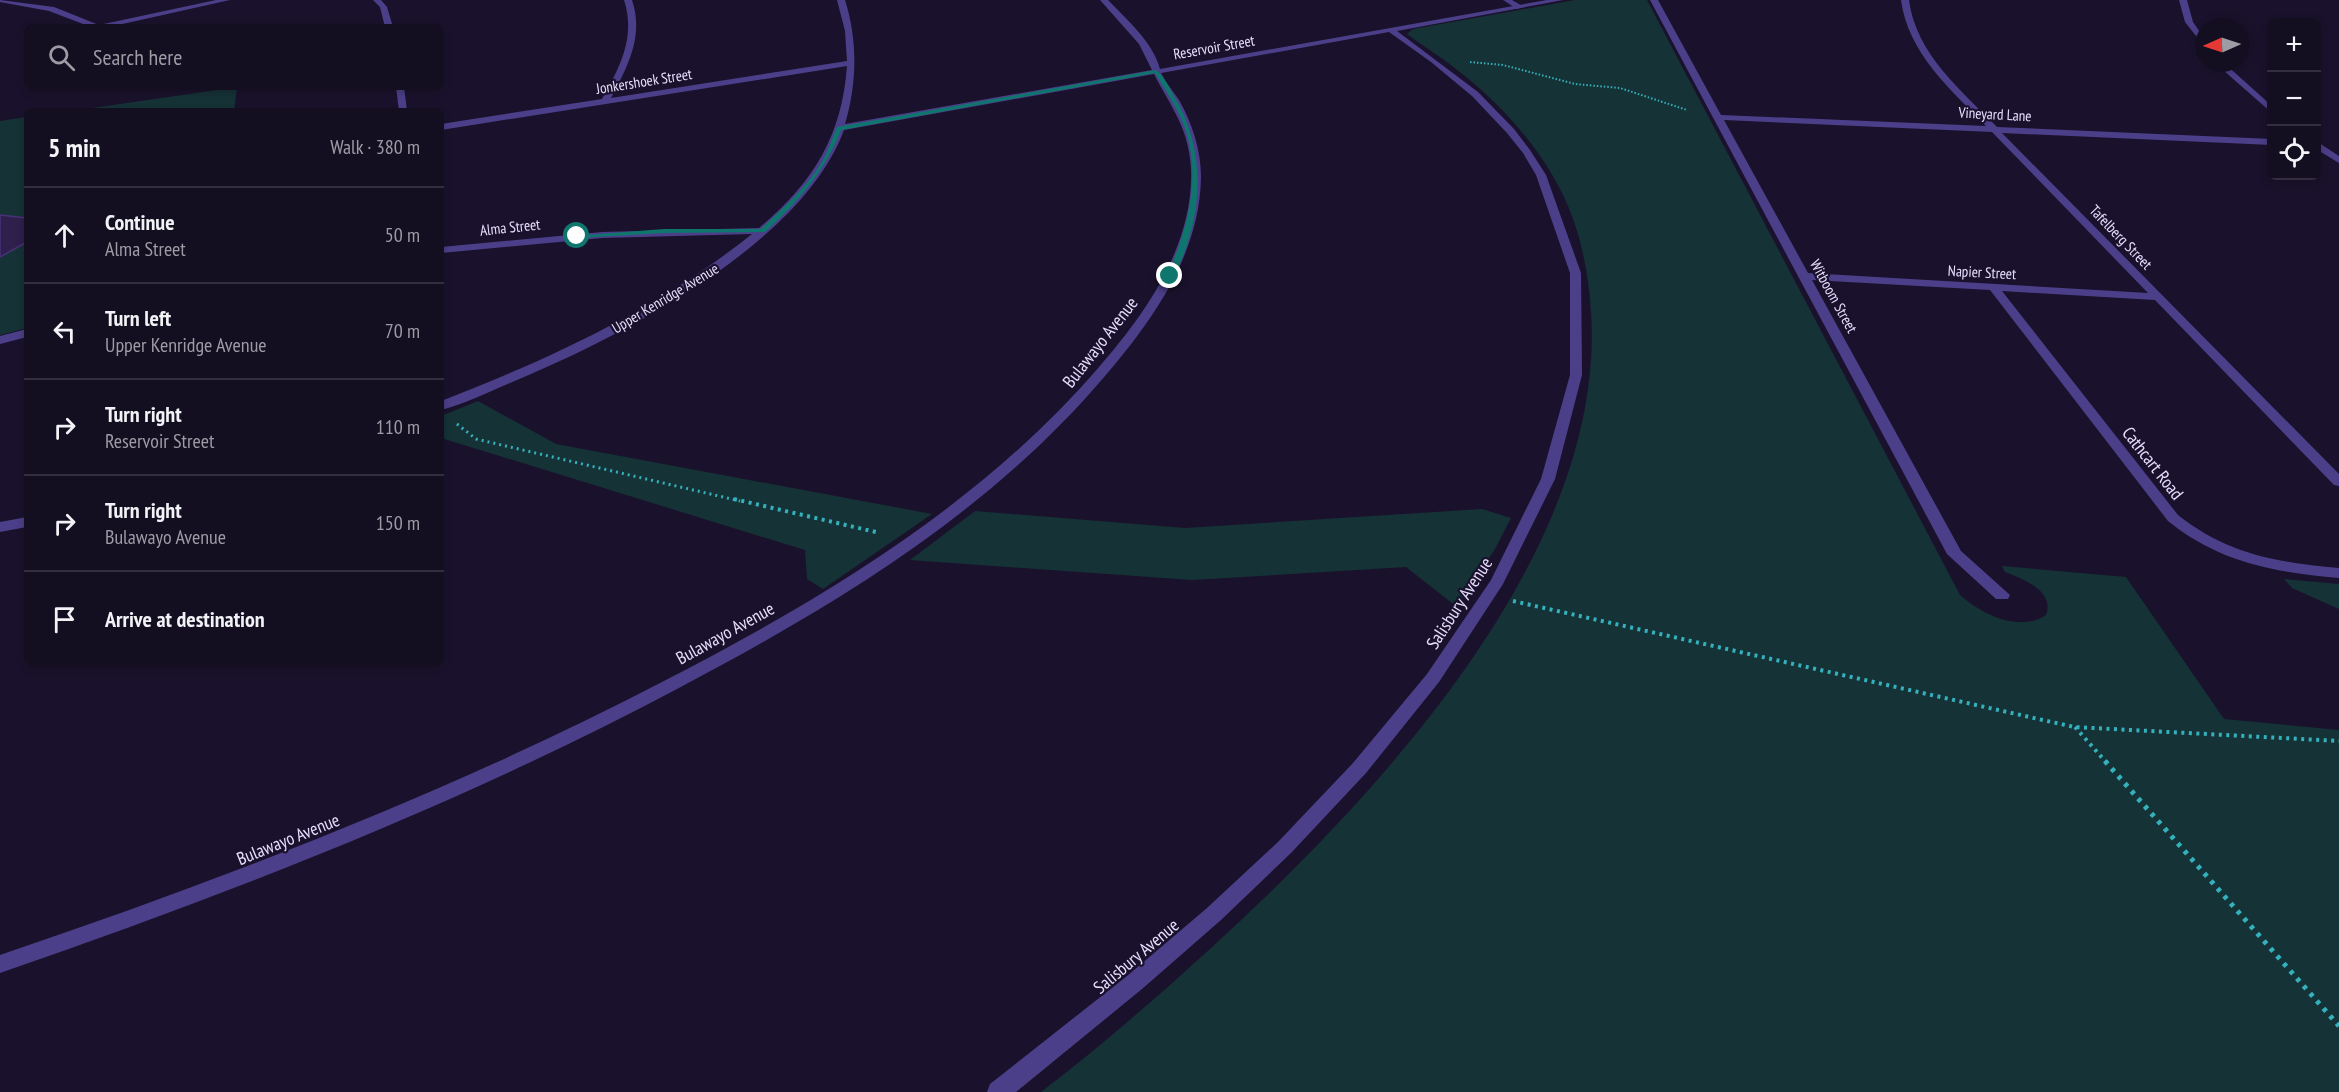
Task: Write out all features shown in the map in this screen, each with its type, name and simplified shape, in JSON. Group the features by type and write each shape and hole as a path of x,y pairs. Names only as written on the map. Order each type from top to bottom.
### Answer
{"street":[{"path":"0,0 51,9 90,24"},
{"path":"112,24 226,0"},
{"path":"377,0 383,7 388,24"},
{"path":"606,100 627,62 633,35 628,0"},
{"name":"Upper Kenridge Avenue","path":"444,405 545,363 636,318 710,273 763,231 791,204 818,172 829,154 839,128 848,92 851,63 850,39 841,0"},
{"name":"Bulawayo Avenue","path":"0,964 260,873 396,817 519,762 645,699 812,607 913,541 1032,446 1086,394 1152,308 1184,246 1192,217 1196,172 1189,132 1181,112 1156,71 1154,62 1129,27 1104,0"},
{"path":"1507,0 1521,7"},
{"name":"Reservoir Street","path":"839,128 1559,0"},
{"name":"Witboom Street","path":"1654,0 1955,554 2002,595"},
{"name":"Tafelberg Street","path":"1905,0 1907,22 1923,52 1948,82 2339,482"},
{"path":"2183,0 2189,22 2195,31"},
{"name":"Salisbury Avenue","path":"998,1092 1115,1000 1216,913 1355,773 1408,710 1453,650 1489,595 1537,506 1556,458 1569,413 1580,334 1579,298 1567,235 1542,176 1525,150 1492,110 1433,58 1391,30"},
{"name":"Jonkershoek Street","path":"444,127 851,63"},
{"path":"2229,72 2267,107"},
{"path":"400,90 404,108"},
{"name":"Vineyard Lane","path":"1717,117 2267,142"},
{"path":"2321,144 2339,145"},
{"path":"2321,147 2339,160"},
{"name":"Alma Street","path":"444,250 599,234 664,231 763,231"},
{"name":"Napier Street","path":"1804,276 2159,297"},
{"name":"Cathcart Road","path":"1994,288 2173,518 2186,530 2204,542 2249,561 2273,567 2339,573"},
{"path":"0,340 24,334"},
{"path":"0,527 24,523"}],"path":[{"path":"1433,58 1503,66 1575,84 1620,88 1676,107 1717,117"},
{"path":"450,419 476,439 913,541"},
{"path":"1489,595 2074,727 2339,741"},
{"path":"2074,727 2339,1026"}],"green space":[{"path":"1575,0 1647,0 1960,595 1979,609 2001,619 2025,622 2046,615 2048,607 2046,599 2036,587 2005,572 2002,566 2126,577 2224,719 2339,730 2339,1092 1041,1092 1085,1058 1210,949 1341,820 1407,745 1468,664 1521,580 1561,492 1586,402 1591,312 1584,260 1575,226 1562,194 1534,147 1498,105 1444,60 1407,34 1413,29"},
{"path":"216,90 237,90 234,108 93,108"},
{"path":"24,117 24,329 0,335 0,121"},
{"path":"478,401 556,444 932,514 823,589 807,579 805,550 444,439 444,415"},
{"path":"1482,509 1511,518 1495,549 1457,607 1406,567 1192,580 910,560 975,511 1185,528"},
{"path":"2284,579 2339,584 2339,609 2292,588"}],"building":[{"path":"0,215 24,218 24,244 0,257"}],"route":[{"path":"577,236 664,231 763,231 818,172 829,154 839,128 1156,71 1181,112 1189,132 1196,172 1196,194 1192,217 1184,246 1170,276"}]}
